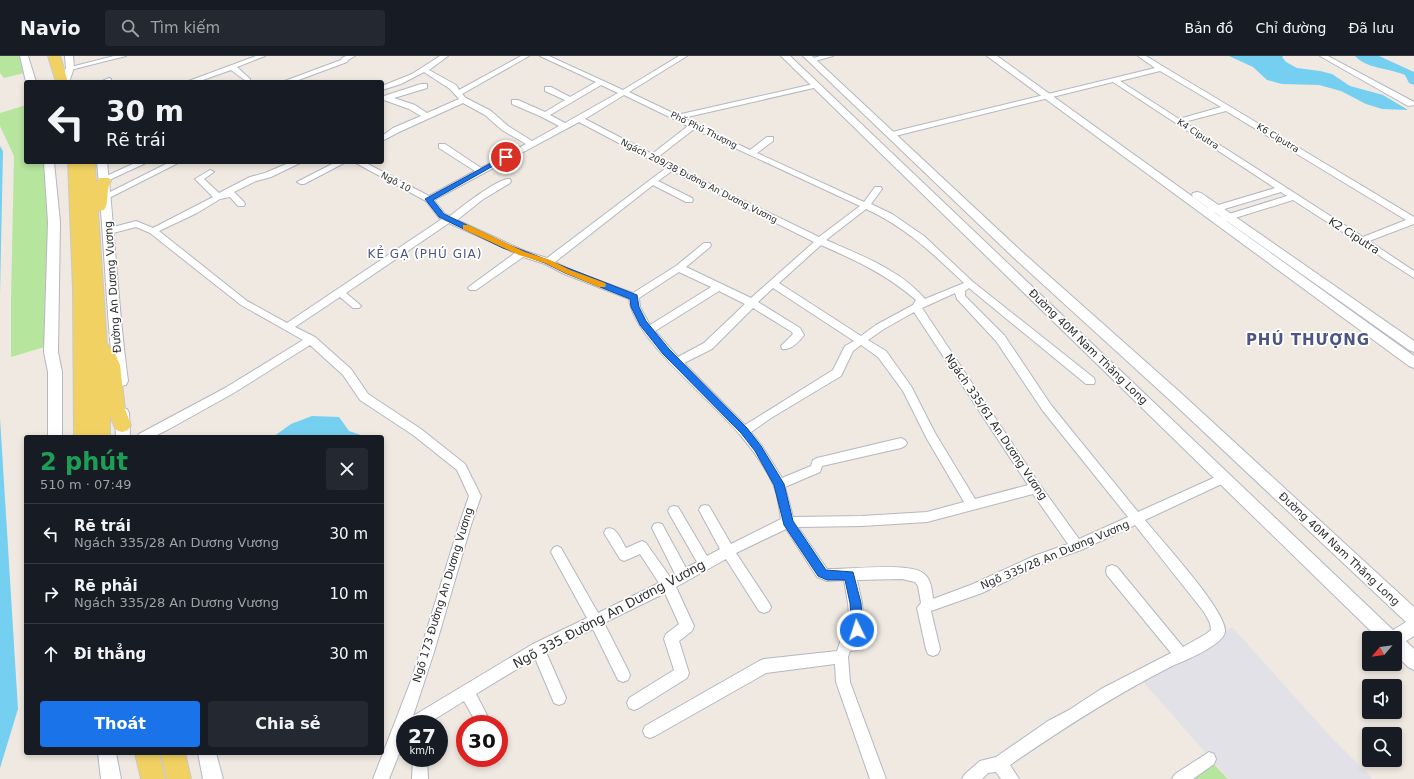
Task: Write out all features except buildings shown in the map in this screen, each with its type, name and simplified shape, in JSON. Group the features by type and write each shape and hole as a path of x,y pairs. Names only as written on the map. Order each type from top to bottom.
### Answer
{"main road":[{"path":"54,56 62,80"},
{"name":"Đường An Dương Vương","path":"75,164 88,286 99,338 102,435"},
{"name":"Đường An Dương Vương","path":"83,435 88,286 99,164"},
{"path":"92,230 100,216 101,186 104,180"},
{"path":"99,338 112,365 116,408 123,431"},
{"path":"147,755 153,779"},
{"path":"173,755 179,779"}],"street":[{"path":"24,56 30,80"},
{"path":"64,80 70,68 69,56"},
{"path":"70,68 123,56"},
{"path":"196,80 262,56"},
{"path":"292,80 345,61 342,58 352,56"},
{"path":"384,87 425,70 445,56"},
{"path":"458,93 526,56"},
{"name":"Phố Phú Thượng","path":"543,56 678,117 751,153 889,216 921,238 965,286 1090,381"},
{"path":"429,199 579,119 684,56"},
{"path":"789,60 830,56"},
{"path":"991,56 1051,95 1216,215 1414,363"},
{"path":"1005,56 1051,95 1205,212 1228,217 1414,347"},
{"name":"K6 Ciputra","path":"1141,56 1414,220"},
{"path":"1323,56 1411,104"},
{"name":"Đường 40M Nam Thăng Long","path":"809,58 1017,254 1177,398 1414,618"},
{"name":"Đường 40M Nam Thăng Long","path":"789,60 1383,631"},
{"path":"232,67 248,80"},
{"path":"891,135 1162,68"},
{"path":"425,70 453,87 463,100 488,113 505,128 532,144"},
{"name":"K4 Ciputra","path":"1114,80 1294,197"},
{"path":"545,115 601,82"},
{"path":"678,117 815,85"},
{"path":"384,98 424,86"},
{"path":"548,88 571,100"},
{"path":"384,98 412,107 427,117"},
{"path":"384,138 396,130 463,100"},
{"path":"515,102 545,115 564,126"},
{"path":"1178,121 1227,108"},
{"name":"Ngách 209/38 Đường An Dương Vương","path":"579,119 717,191 820,241 864,260 901,282 921,300 916,307"},
{"path":"652,158 694,125"},
{"path":"751,153 770,139"},
{"path":"442,146 481,171"},
{"path":"49,164 54,222 51,352 55,372 55,435"},
{"name":"Đường An Dương Vương","path":"100,164 106,196 114,334 121,375 123,431"},
{"path":"104,180 140,164"},
{"path":"106,196 172,164"},
{"path":"153,231 253,179 268,175 293,164"},
{"path":"300,182 338,164"},
{"name":"Ngõ 10","path":"362,164 429,199 442,216 522,253 548,262 567,272 634,297"},
{"path":"548,262 672,168"},
{"path":"210,172 199,177 199,179 219,196 221,197 231,194 241,204"},
{"path":"288,327 341,293 375,268 450,219 479,198 507,181"},
{"path":"653,182 689,200"},
{"path":"677,362 708,346 752,303 820,241 866,205 878,189"},
{"path":"1216,215 1282,189"},
{"path":"1228,217 1294,197"},
{"name":"K2 Ciputra","path":"1294,197 1414,275"},
{"path":"1362,241 1414,220"},
{"name":"Ngõ 173 Đường An Dương Vương","path":"109,231 136,224 140,224 153,231 243,302 310,340 347,372 364,397 417,432 461,467 475,496 466,516 410,715"},
{"path":"707,246 679,268 634,297 635,307 643,323 677,362 744,431 758,449 779,484 788,522 822,573 827,575 902,573 919,577 924,584 928,605 924,608 934,649"},
{"path":"473,288 522,253"},
{"path":"679,268 752,303 799,332 799,335 786,346"},
{"path":"773,284 882,354 907,389 931,436 972,505"},
{"path":"744,431 767,415 837,373 849,350 880,327 916,307 965,286"},
{"path":"965,286 960,297 1000,338 1047,408 1136,520 1209,608 1217,622 1218,632 1211,639 1106,694 1074,716 1053,726 999,764 985,766 970,779"},
{"path":"649,330 718,287"},
{"path":"341,293 356,306"},
{"name":"Ngách 335/61 An Dương Vương","path":"916,307 1036,488 1077,546"},
{"path":"147,435 236,388 310,340"},
{"path":"779,484 816,469 817,463 901,443"},
{"name":"Ngõ 335/28 An Dương Vương","path":"928,605 977,589 1038,560 1077,546 1136,520 1224,478"},
{"path":"788,522 862,522 927,517 1036,488"},
{"path":"705,510 764,607"},
{"path":"674,511 705,564"},
{"name":"Ngõ 335 Đường An Dương Vương","path":"428,715 538,649 668,585 728,550 788,522"},
{"path":"658,528 683,576"},
{"path":"610,533 624,555 642,546 668,585 688,626 671,639 682,674 634,703"},
{"path":"557,552 596,621 623,675"},
{"path":"1112,571 1181,655"},
{"path":"849,575 855,603 858,644 846,644 841,657 843,682 878,779"},
{"path":"1402,634 1414,627"},
{"path":"538,649 559,698"},
{"path":"1402,649 1414,661"},
{"path":"650,731 764,666 841,657"},
{"path":"467,692 480,715"},
{"path":"381,779 396,754"},
{"path":"107,755 111,779"},
{"path":"207,755 213,779"},
{"path":"1180,779 1209,758"},
{"path":"999,764 1011,779"},
{"path":"420,767 420,779"}],"shaded area":[{"path":"1232,627 1330,736 1373,779 1229,779 1138,676"}],"green space":[{"path":"0,56 24,56 28,72 4,78 0,73"},
{"path":"24,106 24,164 49,164 51,345 11,357 14,156 0,126 0,113"},
{"path":"1209,759 1228,779 1180,779"}],"water":[{"path":"1229,56 1283,56 1282,57 1286,62 1297,68 1332,74 1350,86 1383,95 1408,110 1382,109 1366,104 1341,91 1319,85 1282,84 1267,80 1253,67"},
{"path":"1355,56 1379,56 1414,72 1414,85 1409,83 1405,75 1372,66"},
{"path":"0,146 3,151 0,294"},
{"path":"312,416 339,417 349,431 361,435 276,435 291,424"},
{"path":"0,418 18,709 0,768"}],"slow traffic":[{"path":"466,227 522,253 548,262 567,272 602,285"}],"district":[{"name":"KẺ GẠ (PHÚ GIA)","path":"425,254"},
{"name":"PHÚ THƯỢNG","path":"1308,340"}],"route":[{"path":"506,157 429,199 442,216 522,253 548,262 567,272 634,297 635,307 643,323 666,351 744,431 758,449 779,484 788,522 818,568 822,573 827,575 849,575 855,603 857,630"}]}
